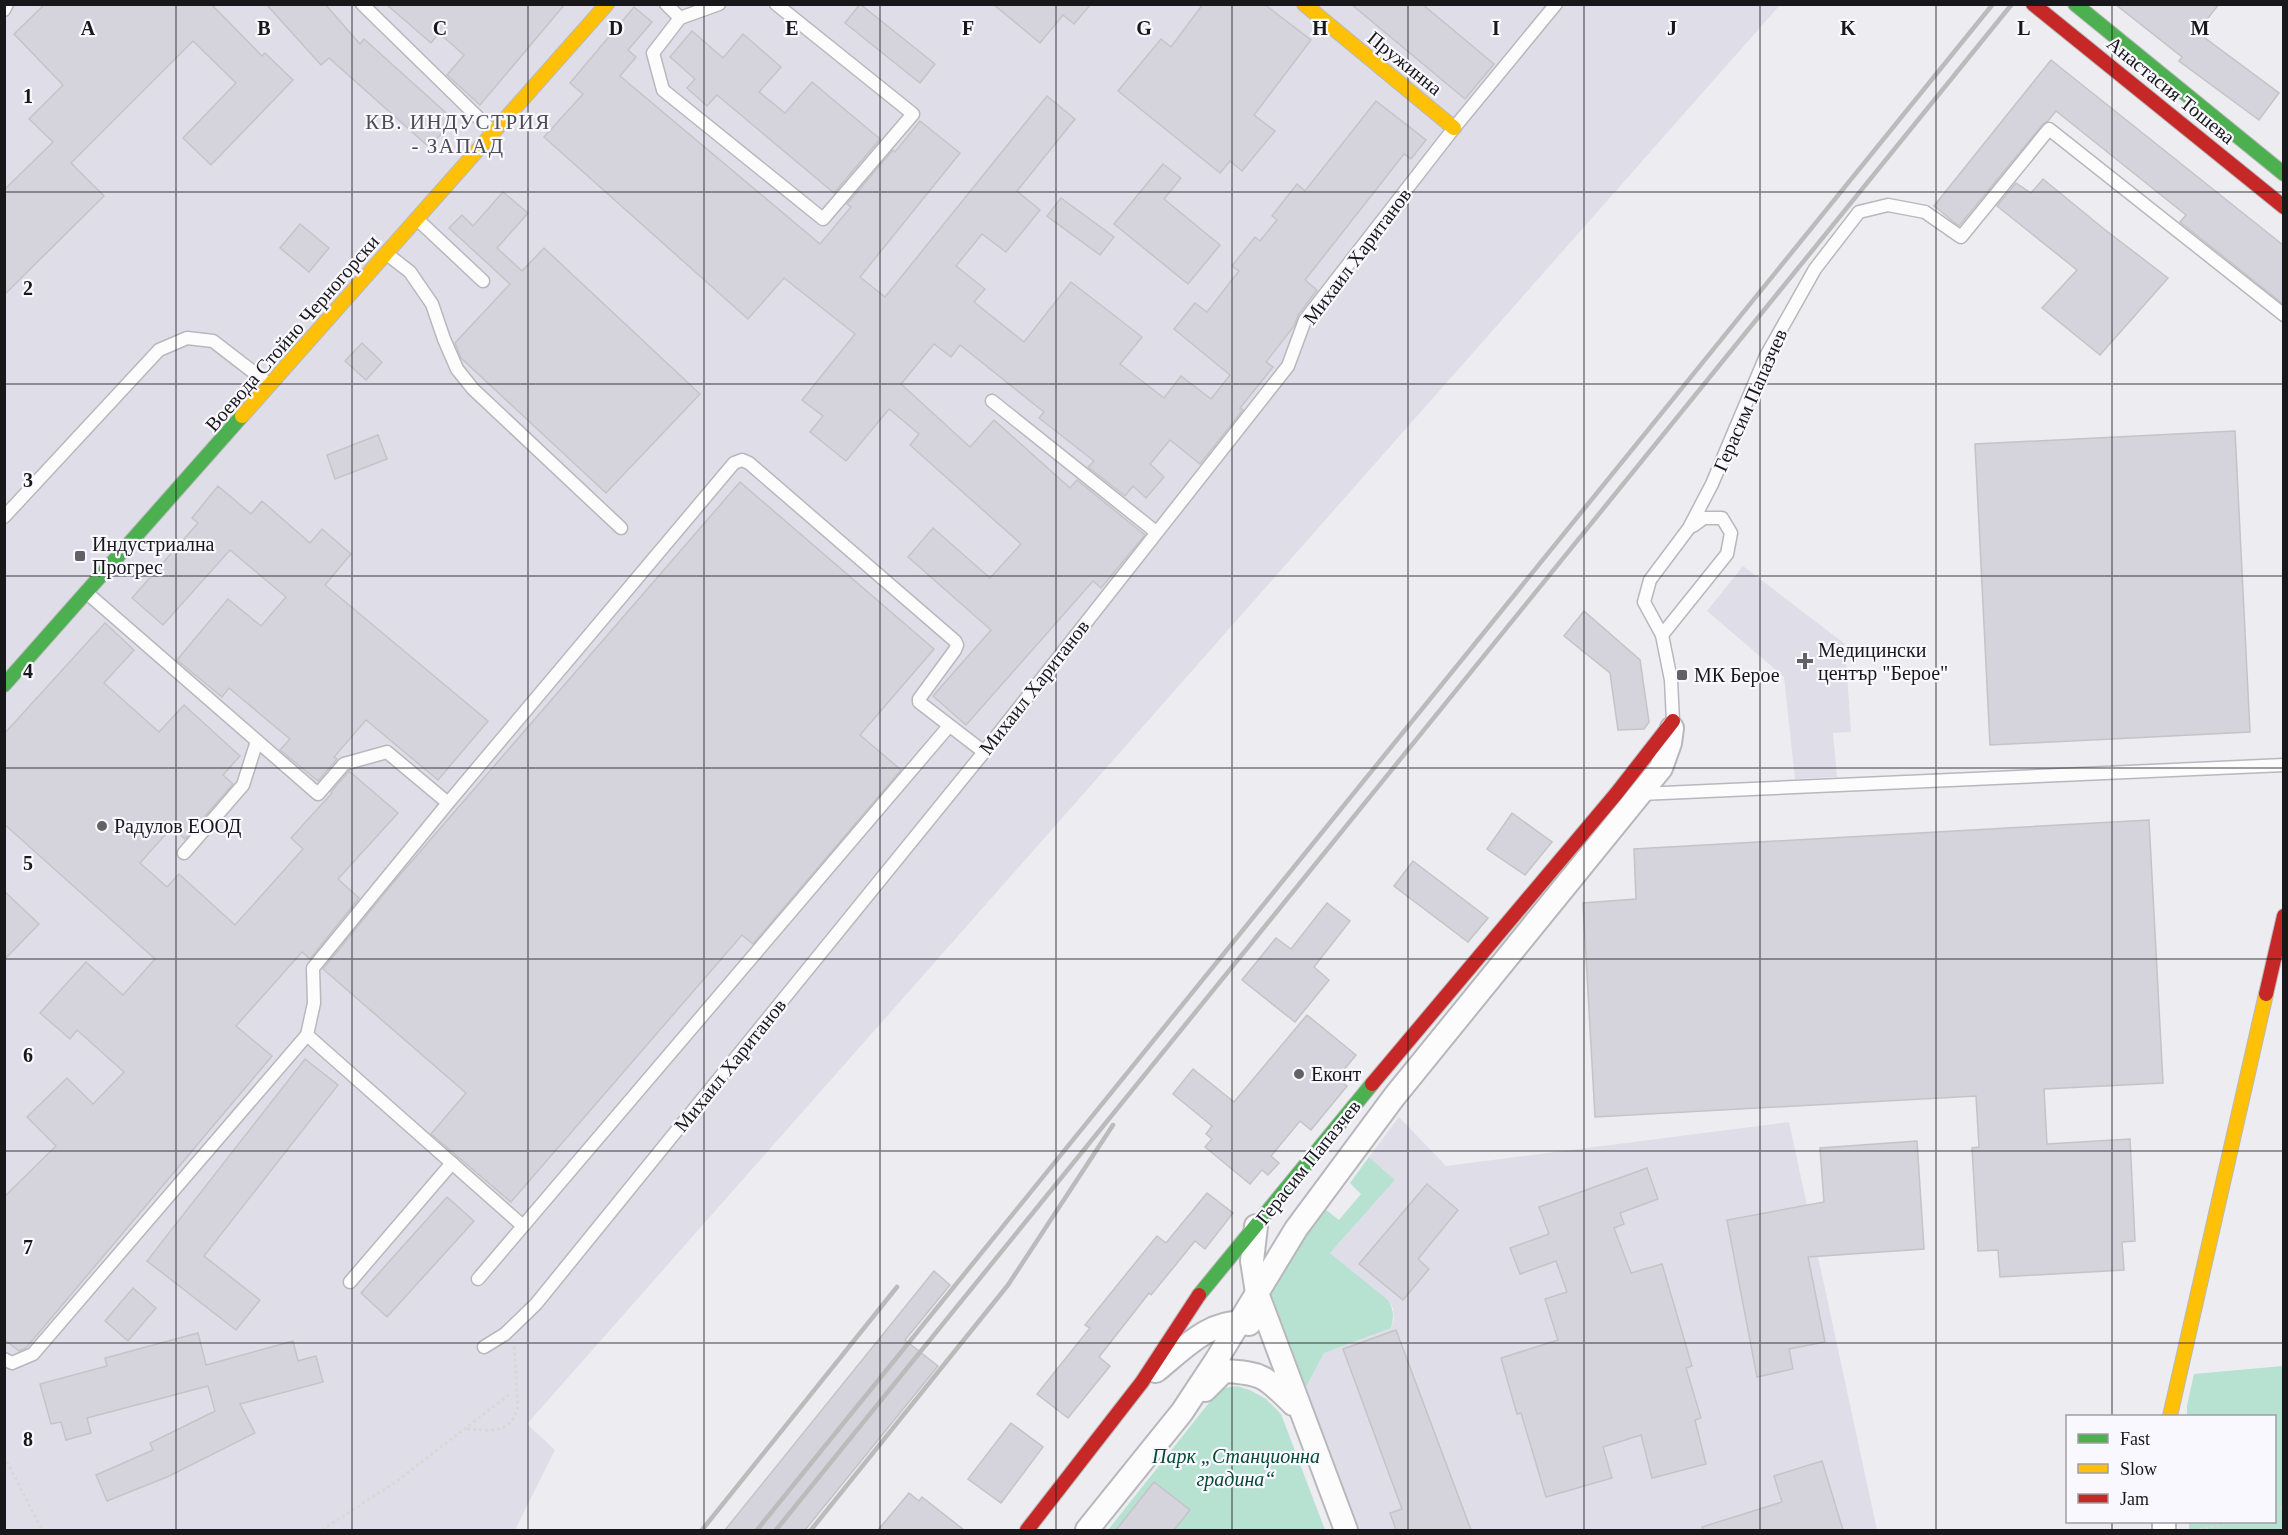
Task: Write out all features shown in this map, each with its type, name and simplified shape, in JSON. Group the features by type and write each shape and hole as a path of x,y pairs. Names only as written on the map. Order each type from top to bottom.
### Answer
{"street":[{"name":"Воевода Стойно Черногорски","path":"4,685 607,4"},
{"name":"Пружинна","path":"1304,4 1454,128"},
{"name":"Анастасия Тошева","path":"2033,4 2283,207"},
{"name":"Анастасия Тошева","path":"2075,4 2283,174"},
{"name":"Герасим Папазчев","path":"1027,1530 1142,1382 1192,1304 1372,1084 1616,794 1673,720"},
{"name":"Герасим Папазчев","path":"1087,1530 1182,1412 1296,1229 1394,1097 1661,768 1670,743 1673,720"},
{"path":"2170,1415 2283,916"},
{"path":"1372,1084 1394,1097"},
{"path":"1256,1226 1252,1261 1257,1293 1271,1336 1346,1530"},
{"path":"1142,1382 1195,1340 1229,1323 1240,1322 1254,1325 1271,1336"},
{"path":"1182,1412 1224,1371 1253,1373 1273,1384 1300,1412"}],"lane":[{"path":"4,10 7,4"},
{"path":"666,4 680,18"},
{"path":"719,4 680,18 654,53 663,90 823,219 913,114 777,4"},
{"name":"Михаил Хаританов","path":"484,1347 513,1328 536,1304 984,752 1288,366 1305,320 1454,128 1556,4"},
{"path":"363,5 494,133"},
{"name":"Герасим Папазчев","path":"1673,720 1671,680 1662,635 1644,602 1650,580 1689,528 1713,484 1766,356 1815,269 1859,212 1888,205 1925,212 1961,237 2049,129 2283,315"},
{"path":"417,220 483,281"},
{"path":"387,254 410,272 432,304 457,369 473,389 621,528"},
{"path":"4,517 159,350 187,338 213,341 271,386"},
{"path":"992,401 1156,532"},
{"path":"4,1359 12,1363 33,1354 307,1035 314,1003 313,968 448,803 734,463 742,460 748,463 955,641 957,645 955,650 919,702 984,752"},
{"path":"1662,635 1727,554 1731,533 1722,518 1704,518 1689,528"},
{"path":"87,593 318,794 344,764 387,752 448,803"},
{"path":"478,1279 949,726"},
{"path":"184,853 243,785 257,741"},
{"path":"1616,794 2283,765"},
{"path":"307,1035 523,1226"},
{"path":"350,1282 452,1163"}],"path":[{"path":"465,1429 488,1431 502,1428 510,1424 516,1416 518,1406 513,1328"},
{"path":"322,1530 397,1480 511,1394"},
{"path":"4,1456 42,1530"},
{"path":"2199,1530 2224,1523"}],"shaded area":[{"path":"5,5 1780,5 527,1424 555,1450 515,1530 5,1530"},
{"name":"Медицински център \"Берое\"","path":"1743,566 1845,644 1851,732 1833,733 1837,777 1795,779 1784,677 1707,611"},
{"path":"1399,1117 1446,1166 1789,1122 1877,1530 1359,1530 1305,1389 1324,1353 1391,1328 1394,1320 1393,1308 1388,1300 1330,1253 1395,1180 1369,1157"}],"green space":[{"path":"1369,1157 1395,1180 1330,1253 1388,1300 1393,1314 1391,1328 1324,1353 1305,1389 1282,1327 1269,1316 1266,1297 1272,1276 1325,1209 1339,1220 1361,1194 1350,1183"},
{"path":"2283,1366 2283,1530 2189,1530 2189,1523 2276,1523 2276,1415 2187,1415 2194,1374"},
{"name":"Парк „Станционна градина“","path":"1237,1386 1266,1399 1281,1414 1325,1530 1108,1530 1212,1399 1224,1388"}],"building":[{"path":"45,4 211,4 262,56 265,53 293,80 211,165 183,138 236,83 193,41 71,163 104,196 4,295 4,190 53,142 29,119 63,85 14,34"},
{"path":"266,4 325,4 360,44 364,39 454,120 429,147 329,58 321,65"},
{"path":"386,4 565,4 480,105 447,75 464,55 439,33 431,43"},
{"path":"860,4 935,64 920,83 845,23"},
{"path":"993,4 1091,4 1074,24 1063,15 1040,43"},
{"path":"1203,4 1264,4 1311,40 1254,115 1275,131 1242,171 1230,161 1220,173 1118,91 1161,39 1171,47"},
{"path":"1351,4 1422,4 1494,64 1465,99"},
{"path":"2115,4 2219,4 2197,32 2279,93 2259,120 2179,61 2182,57"},
{"path":"634,7 652,22 628,50 636,57 620,76 820,244 851,207 847,204 920,121 960,153 860,277 885,297 1047,96 1075,119 1017,191 1040,210 1006,252 982,234 956,266 985,289 974,302 1024,342 1071,282 1142,337 1120,364 1164,398 1181,376 1211,399 1230,375 1174,329 1195,303 1207,312 1239,271 1232,266 1255,237 1260,241 1277,220 1272,216 1297,184 1305,191 1376,101 1426,140 1411,159 1404,154 1305,280 1317,290 1298,315 1294,326 1266,362 1273,367 1240,408 1243,410 1200,464 1170,440 1150,464 1164,477 1146,498 1133,486 1125,496 1088,467 1094,461 1039,418 1044,412 960,345 951,357 934,344 901,384 970,447 994,420 1070,488 1077,480 1145,535 1101,588 1093,581 966,725 933,696 991,630 908,557 933,528 990,578 1021,544 910,445 919,434 889,409 846,461 810,432 823,416 802,400 855,334 784,278 748,319 544,137 583,94 570,83"},
{"path":"692,31 723,58 743,34 781,67 759,92 785,113 812,82 880,139 834,193 717,95 707,106 687,88 695,79 670,57"},
{"path":"2051,60 2283,245 2283,304 2180,222 2186,215 2056,111 1959,226 1934,206"},
{"path":"1163,164 1181,178 1164,199 1220,245 1188,284 1114,224"},
{"path":"2043,179 2168,278 2100,355 2042,308 2077,270 1997,206 2016,183 2031,193"},
{"path":"503,192 528,213 497,248 522,271 544,248 700,394 606,493 461,358 455,343 510,284 449,228 462,215 473,226"},
{"path":"1061,198 1114,237 1100,255 1047,216"},
{"path":"300,224 329,248 309,272 280,248"},
{"path":"362,343 382,362 366,380 345,361"},
{"path":"2235,431 2250,732 1990,745 1975,444"},
{"path":"378,435 387,459 335,479 327,455"},
{"path":"740,482 934,649 860,735 901,770 753,944 742,935 511,1202 431,1134 466,1093 323,969 392,884"},
{"path":"218,486 251,514 262,501 310,543 322,529 351,554 325,585 488,721 438,780 366,720 334,757 337,759 318,781 280,750 290,739 229,688 222,697 177,660 228,599 261,626 286,597 230,550 163,625 132,598 198,523 192,518"},
{"path":"1584,611 1640,660 1649,722 1644,729 1618,730 1610,673 1564,636"},
{"path":"105,623 134,650 104,683 159,732 184,705 240,756 223,775 233,784 185,839 172,827 140,863 167,887 179,874 235,925 303,849 291,838 349,771 398,813 338,879 359,898 310,959 302,952 236,1026 272,1056 26,1348 19,1351 4,1339 4,1197 56,1146 27,1117 67,1078 93,1104 124,1072 77,1030 70,1039 40,1013 86,962 123,995 155,959 4,824 4,734"},
{"path":"1512,813 1552,842 1525,875 1487,849"},
{"path":"2149,820 2163,1083 2044,1089 2047,1144 2130,1139 2135,1241 2122,1242 2124,1270 2000,1277 1998,1250 1978,1251 1972,1148 1979,1147 1976,1096 1595,1117 1583,903 1636,899 1634,849"},
{"path":"1413,861 1488,918 1468,942 1394,886"},
{"path":"4,891 39,924 4,960"},
{"path":"1327,903 1350,921 1314,967 1329,980 1295,1022 1242,980 1276,938 1291,949"},
{"path":"1307,1015 1356,1055 1337,1078 1347,1086 1311,1130 1300,1121 1271,1156 1279,1163 1268,1175 1262,1170 1250,1184 1205,1147 1212,1139 1206,1134 1212,1126 1173,1094 1193,1069 1234,1102"},
{"path":"305,1059 338,1085 204,1256 260,1300 236,1330 147,1261"},
{"path":"1917,1141 1924,1249 1808,1257 1825,1342 1789,1349 1793,1369 1757,1377 1727,1220 1824,1202 1820,1148"},
{"path":"1647,1168 1658,1199 1620,1213 1624,1224 1614,1228 1631,1273 1662,1264 1692,1366 1686,1368 1701,1418 1695,1420 1706,1464 1652,1478 1641,1435 1603,1447 1612,1478 1546,1497 1521,1413 1517,1414 1501,1358 1558,1340 1545,1299 1567,1292 1556,1261 1520,1274 1510,1248 1549,1234 1539,1207"},
{"path":"1427,1184 1458,1210 1418,1259 1429,1269 1403,1300 1359,1264"},
{"path":"1207,1193 1233,1213 1205,1249 1195,1241 1151,1295 1149,1293 1099,1357 1110,1366 1068,1418 1037,1394 1090,1328 1085,1325 1157,1236 1166,1243"},
{"path":"447,1197 474,1221 387,1317 361,1293"},
{"path":"934,1271 950,1285 905,1340 938,1366 805,1530 725,1530"},
{"path":"133,1288 156,1308 128,1341 105,1321"},
{"path":"1396,1330 1471,1530 1396,1530 1390,1513 1402,1509 1343,1349"},
{"path":"198,1333 206,1365 293,1341 298,1361 316,1356 323,1382 240,1404 255,1433 167,1477 107,1501 96,1475 153,1450 150,1443 215,1411 208,1386 87,1418 91,1433 66,1440 61,1422 51,1424 40,1384 107,1366 105,1358"},
{"path":"1011,1423 1043,1447 1001,1503 968,1479"},
{"path":"1822,1461 1843,1530 1703,1530 1702,1527 1782,1502 1774,1476"},
{"path":"1154,1482 1190,1510 1174,1530 1116,1530"},
{"path":"909,1493 919,1501 922,1497 964,1530 878,1530"}],"railway":[{"path":"757,1530 1993,4"},
{"path":"776,1530 2012,4"},
{"path":"811,1530 1008,1285 1113,1125"},
{"path":"702,1530 897,1287"}],"traffic: fast":[{"path":"2075,4 2284,174"},
{"path":"4,685 242,416"},
{"path":"1199,1295 1372,1084"}],"traffic: slow":[{"path":"242,416 607,4"},
{"path":"1304,4 1454,128"},
{"path":"2170,1415 2266,994"}],"traffic: jam":[{"path":"2033,4 2284,207"},
{"path":"1372,1084 1616,794 1673,721"},
{"path":"2266,994 2284,916"},
{"path":"1027,1530 1142,1382 1199,1295"}],"place":[{"name":"Индустриална Прогрес","path":"80,556"},
{"name":"Медицински център \"Берое\"","path":"1805,661"},
{"name":"МК Берое","path":"1682,675"},
{"name":"Радулов ЕООД","path":"102,826"},
{"name":"Еконт","path":"1299,1074"}],"district":[{"name":"КВ. ИНДУСТРИЯ - ЗАПАД","path":"458,134"}]}
